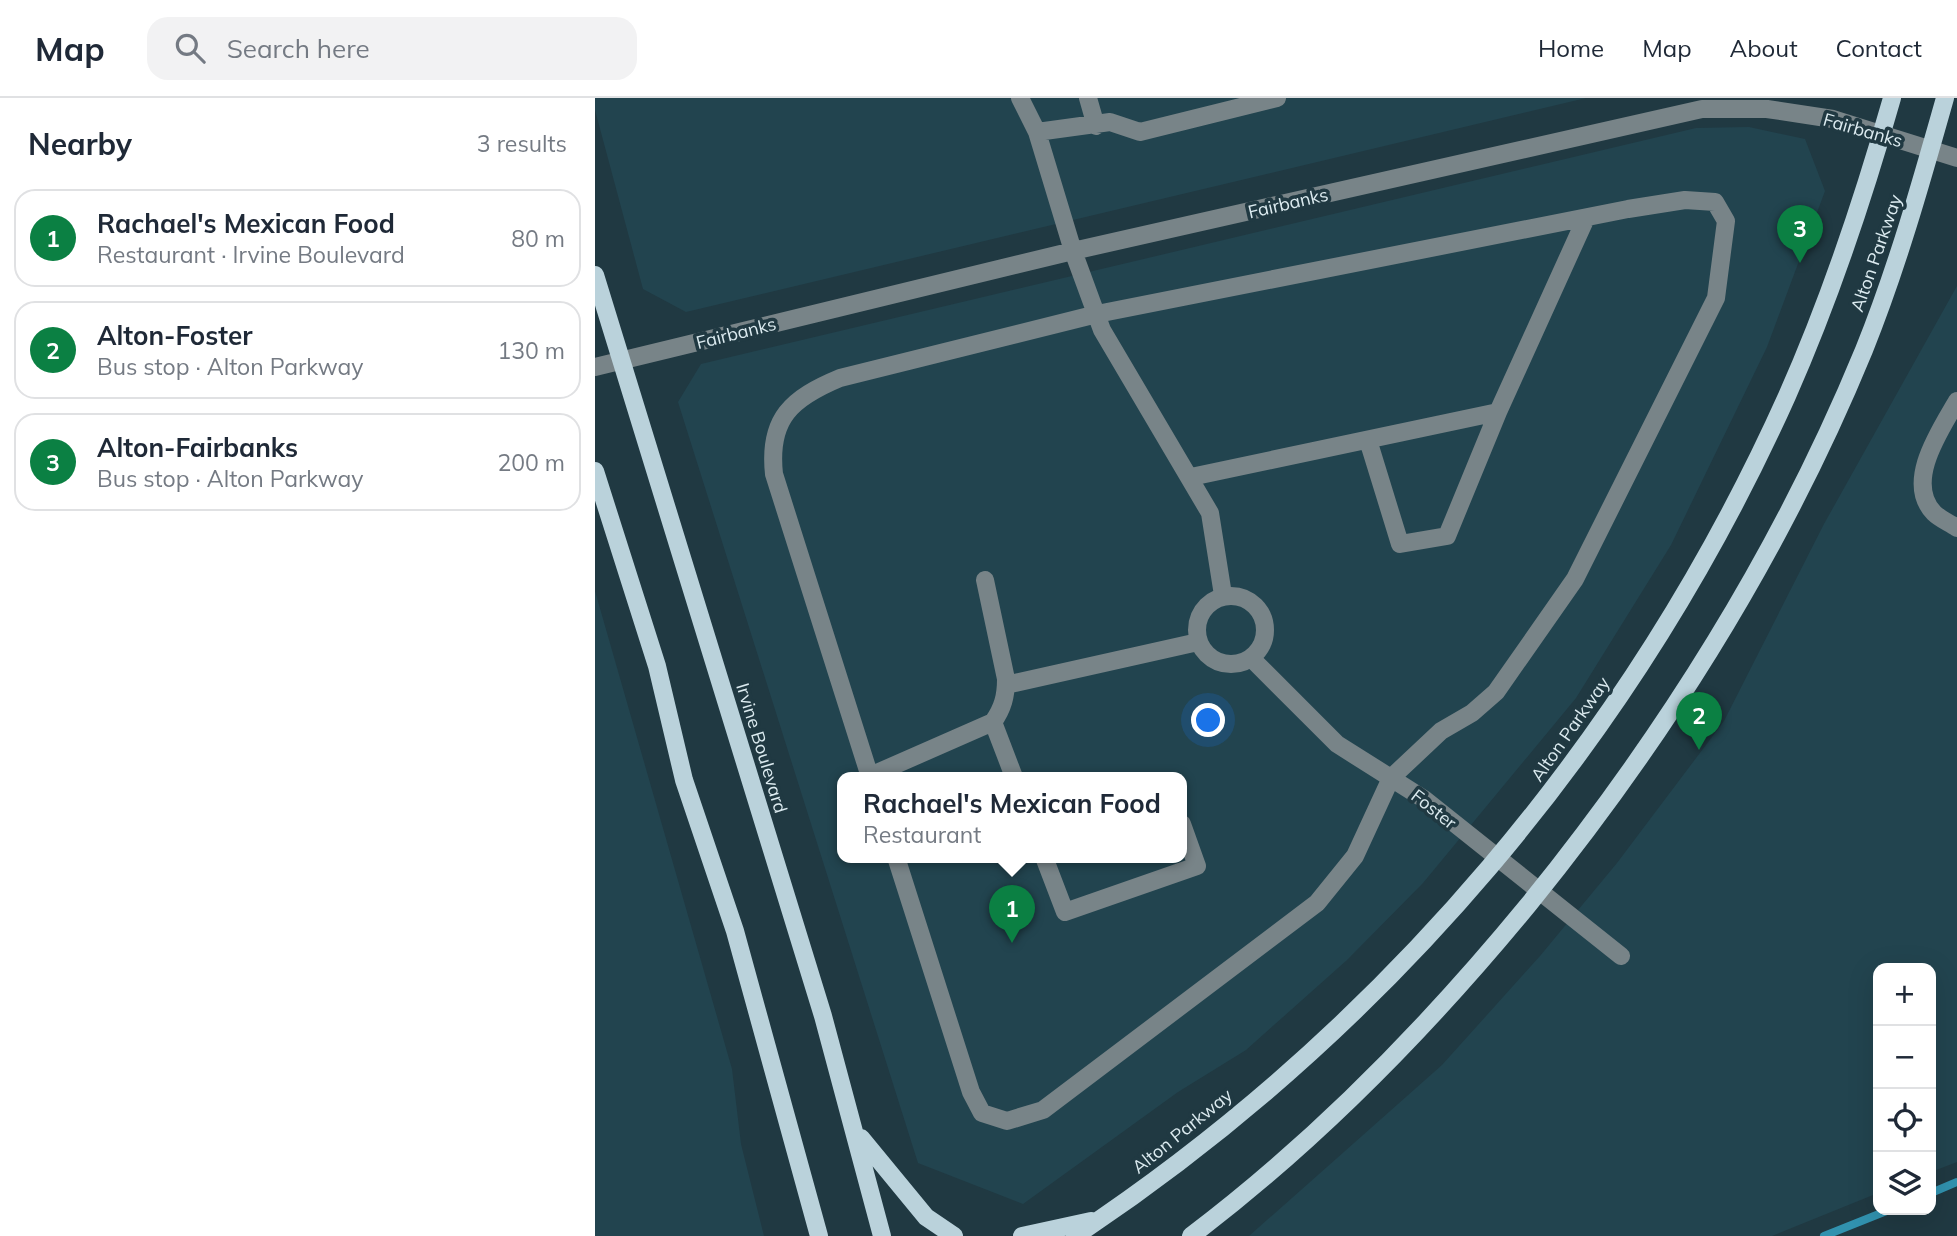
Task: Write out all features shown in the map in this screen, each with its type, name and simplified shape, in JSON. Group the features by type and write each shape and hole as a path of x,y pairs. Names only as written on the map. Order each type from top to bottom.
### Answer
{"main road":[{"name":"Alton Parkway","path":"1075,1236 1159,1179 1297,1063 1410,956 1497,860 1542,804 1611,709 1709,552 1787,397 1852,231 1892,98"},
{"name":"Alton Parkway","path":"1191,1236 1290,1156 1352,1100 1428,1021 1538,892 1644,755 1719,638 1813,463 1865,346 1895,267 1945,98"},
{"name":"Irvine Boulevard","path":"595,275 816,993 856,1132 882,1236"},
{"path":"595,471 657,666 684,780 743,957 818,1236"},
{"path":"856,1132 926,1217 954,1236"},
{"path":"1022,1236 1101,1219"}],"street":[{"path":"1020,98 1037,132 1073,251 1103,330 1210,513 1223,595"},
{"path":"1089,98 1095,126"},
{"path":"1037,132 1110,122 1140,132 1277,98"},
{"name":"Fairbanks","path":"595,367 1073,251 1702,109 1767,109 1833,119 1957,158"},
{"path":"869,772 774,474 772,456 777,430 787,410 809,391 840,378 1097,314 1685,200 1715,202 1726,221 1716,298 1575,579 1496,692 1472,713 1441,731 1391,778 1355,856 1317,903 1043,1110 1025,1118 1007,1121 982,1112 971,1092 898,863"},
{"path":"1368,440 1400,544 1447,536 1498,412 1586,218"},
{"path":"1957,401 1927,452 1924,491 1933,512 1957,528"},
{"path":"1191,477 1498,412"},
{"path":"879,772 993,722 1004,701 1006,685 985,580"},
{"path":"1223,595 1236,595 1249,600 1265,622 1265,635 1260,648 1251,658 1239,664 1225,664 1212,659 1198,642 1196,624 1201,611 1210,601 1223,595"},
{"path":"1006,685 1198,642"},
{"name":"Foster","path":"1251,658 1337,744 1424,799 1497,860 1621,956"},
{"path":"993,722 1012,772"},
{"path":"1046,863 1065,912 1197,866 1187,838"}],"shaded area":[{"path":"595,98 1586,98 686,312 643,289 595,110"},
{"path":"1749,127 1805,139 1825,191 1767,347 1671,545 1576,698 1423,883 1347,960 1246,1050 1178,1092 1023,1204 918,1163 678,402 701,364 1696,128"},
{"path":"1957,286 1957,1162 1936,1170 1936,963 1873,963 1873,1195 1772,1236 1249,1236 1442,1065 1540,956 1617,863 1724,721 1824,524"},
{"path":"595,591 732,1069 741,1144 764,1236 595,1236"}],"waterway":[{"path":"1936,1191 1957,1182"},
{"path":"1824,1236 1876,1215"}],"place":[{"name":"Alton-Fairbanks","path":"1800,263"},
{"name":"Alton-Foster","path":"1699,750"},
{"name":"Rachael's Mexican Food","path":"1012,943"}]}
